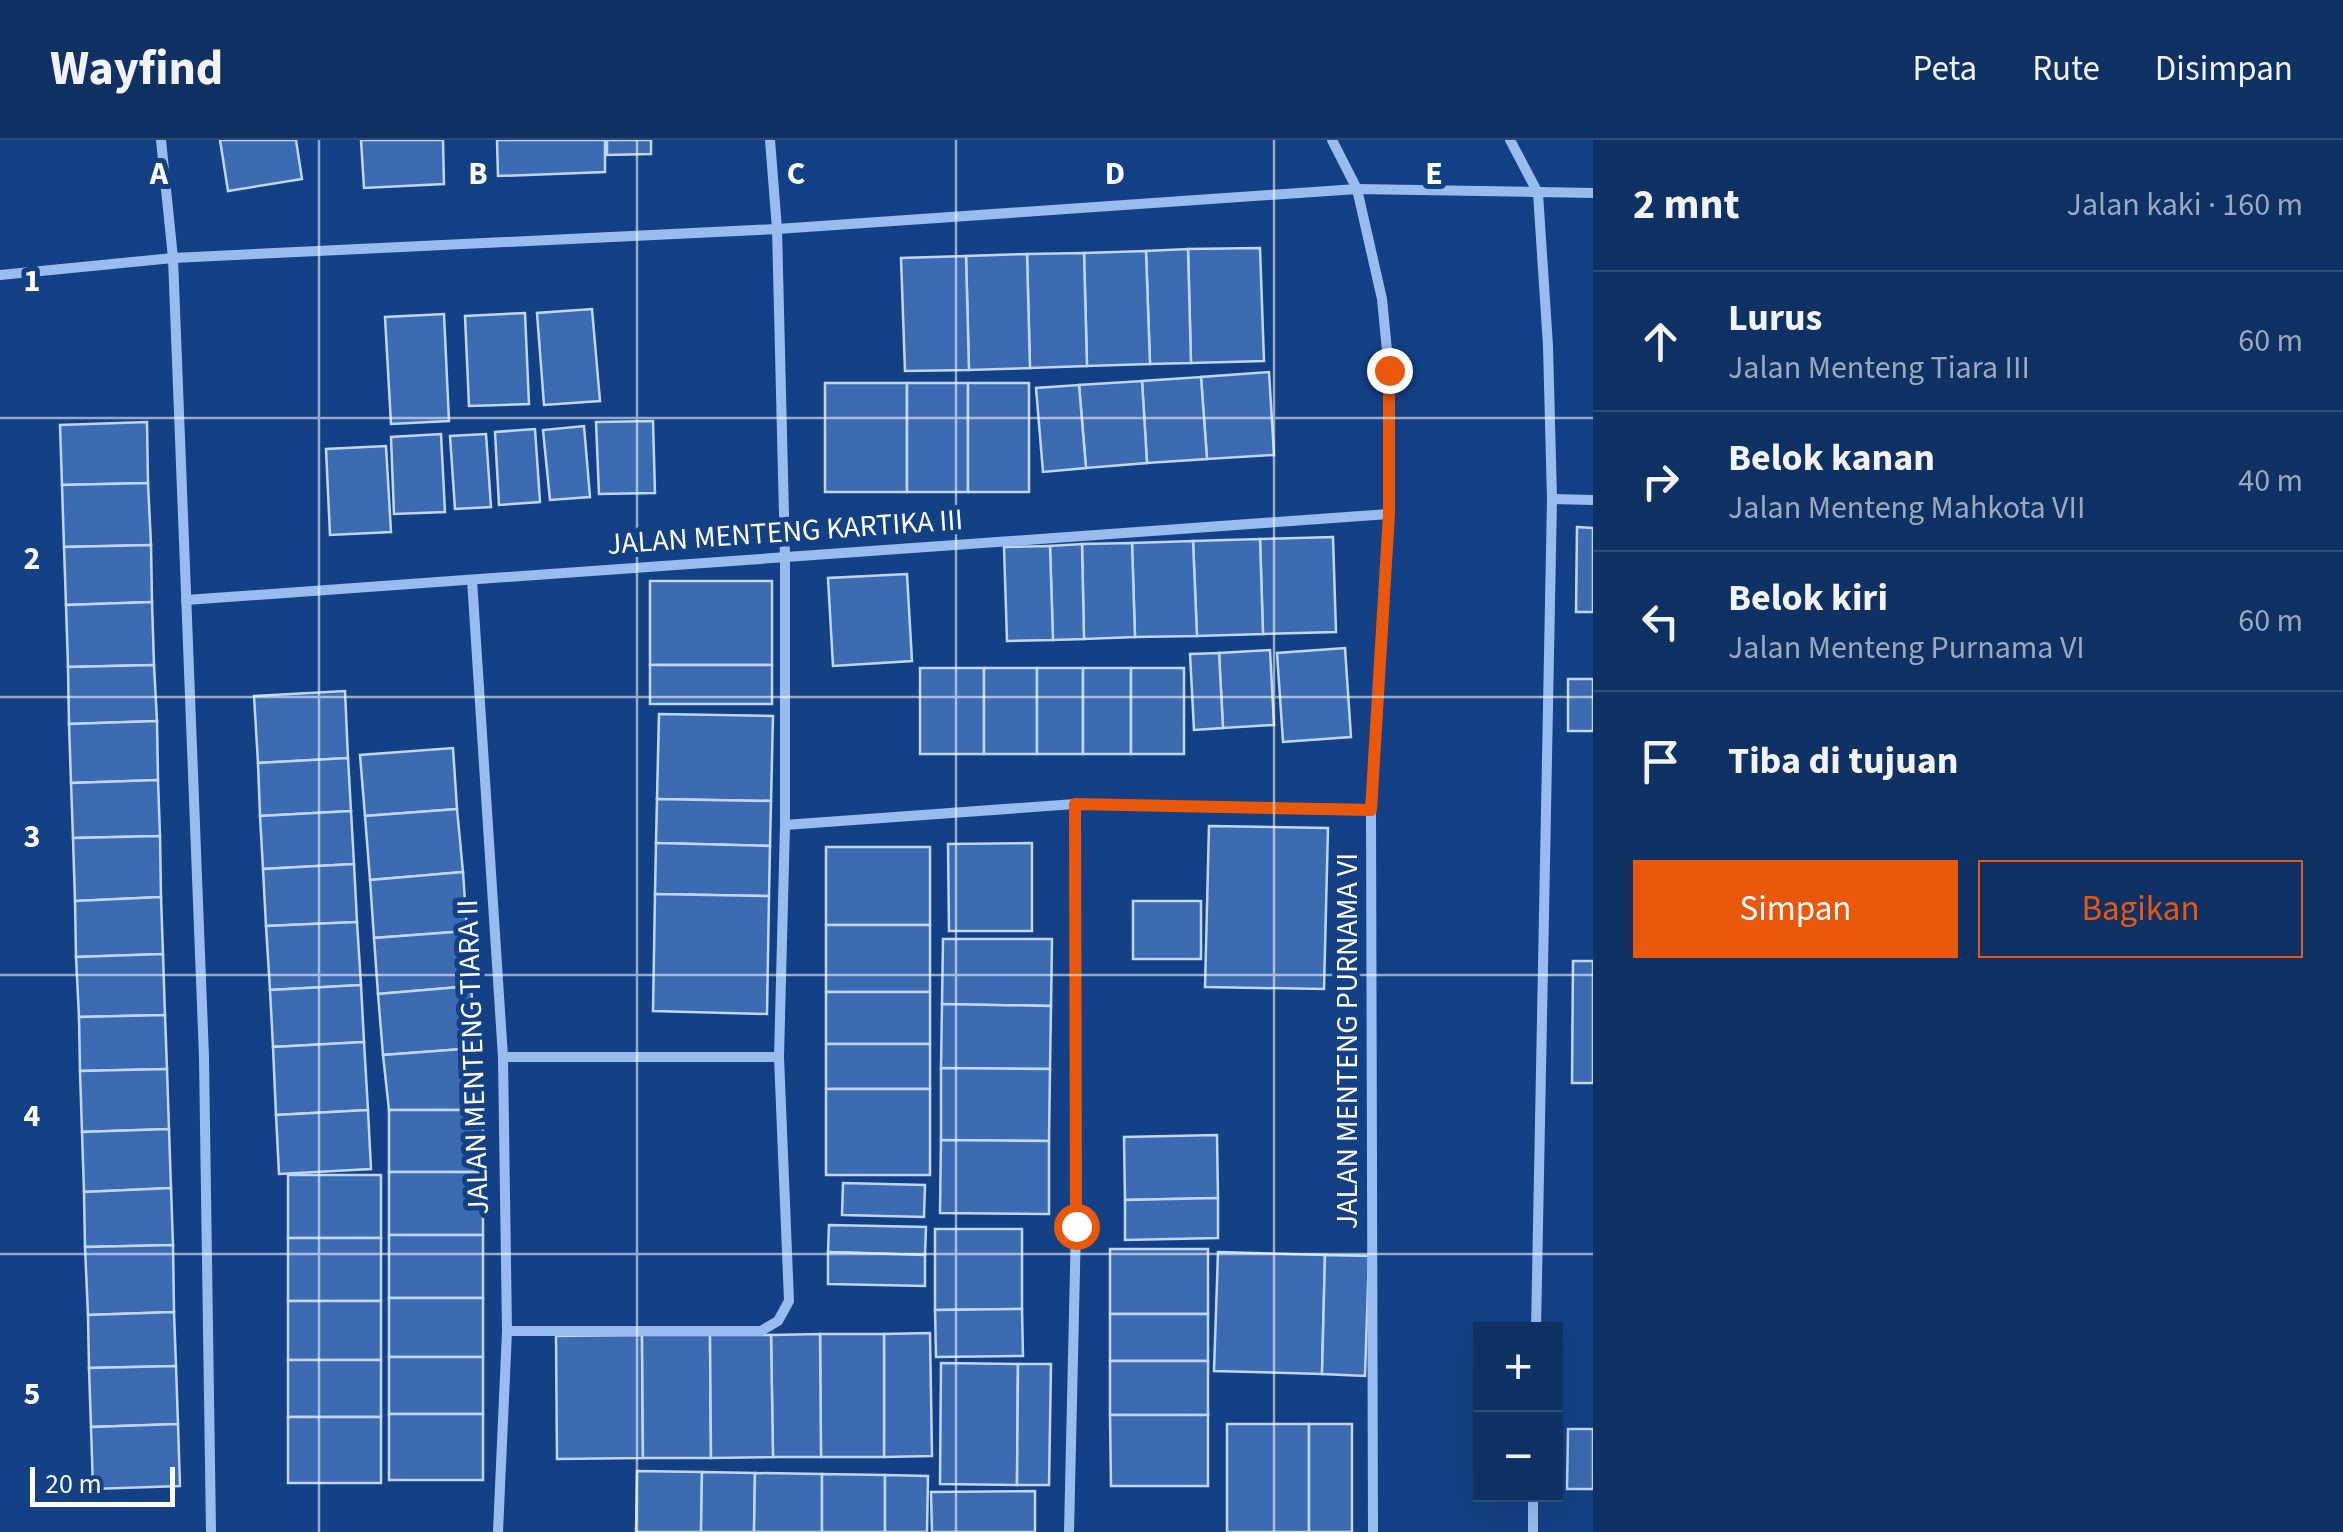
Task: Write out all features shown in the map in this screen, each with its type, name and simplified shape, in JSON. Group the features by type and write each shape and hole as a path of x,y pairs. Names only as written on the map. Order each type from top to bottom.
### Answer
{"street":[{"path":"161,140 173,258 204,1056 210,1532"},
{"path":"507,1331 761,1330 778,1321 789,1302 779,1056 785,826 785,556 777,229 770,140"},
{"name":"JALAN MENTENG PURNAMA VI","path":"1332,140 1357,189 1382,300 1389,370 1389,514 1371,810 1374,1532"},
{"path":"1510,140 1538,193 1552,499 1536,1322"},
{"path":"0,274 173,258 777,229 1357,189 1593,193"},
{"path":"1552,499 1593,500"},
{"name":"JALAN MENTENG KARTIKA III","path":"186,600 1389,514"},
{"name":"JALAN MENTENG TIARA II","path":"472,580 503,1058 507,1331 498,1532"},
{"path":"785,826 1075,804 1371,810"},
{"path":"1069,1532 1076,1226 1075,804"},
{"path":"503,1058 779,1056"},
{"path":"1533,1502 1533,1532"}],"building":[{"path":"220,140 296,140 302,179 228,191"},
{"path":"361,140 443,140 444,184 364,188"},
{"path":"497,140 605,140 605,172 498,176"},
{"path":"607,140 651,140 651,154 607,155"},
{"path":"1260,248 1264,361 1191,363 1188,249"},
{"path":"1188,249 1191,363 1150,364 1146,251"},
{"path":"1146,251 1150,364 1087,366 1084,253"},
{"path":"1084,253 1087,366 1030,368 1027,254"},
{"path":"1027,254 1030,368 969,370 966,256"},
{"path":"966,256 969,370 905,371 901,258"},
{"path":"592,309 600,401 544,405 537,313"},
{"path":"525,313 529,404 469,406 465,316"},
{"path":"444,314 449,421 391,424 385,317"},
{"path":"1269,372 1274,455 1207,459 1201,377"},
{"path":"1201,377 1207,459 1147,463 1142,381"},
{"path":"1142,381 1147,463 1086,468 1079,385"},
{"path":"825,383 907,383 907,492 825,492"},
{"path":"907,383 968,383 968,492 907,492"},
{"path":"968,383 1029,383 1029,492 968,492"},
{"path":"1079,385 1086,468 1043,472 1036,388"},
{"path":"653,421 655,493 599,494 596,422"},
{"path":"147,422 148,483 62,485 60,425"},
{"path":"584,426 590,497 550,500 543,430"},
{"path":"535,429 540,502 499,505 495,432"},
{"path":"441,434 445,512 394,514 391,437"},
{"path":"486,434 491,507 455,509 450,436"},
{"path":"386,446 391,532 330,535 326,449"},
{"path":"148,483 151,545 64,547 62,485"},
{"path":"1577,527 1593,528 1593,612 1576,612"},
{"path":"1333,537 1336,632 1263,634 1260,539"},
{"path":"1260,539 1263,634 1197,636 1193,541"},
{"path":"1193,541 1197,636 1135,637 1132,543"},
{"path":"1132,543 1135,637 1084,639 1082,544"},
{"path":"1082,544 1084,639 1053,640 1050,546"},
{"path":"151,545 152,602 66,605 64,547"},
{"path":"1050,546 1053,640 1007,641 1004,547"},
{"path":"907,574 912,661 833,666 828,578"},
{"path":"650,581 772,581 772,665 650,665"},
{"path":"152,602 154,665 68,667 66,605"},
{"path":"1345,648 1351,737 1283,742 1277,653"},
{"path":"1270,650 1274,725 1223,728 1219,653"},
{"path":"1219,653 1223,728 1194,730 1190,654"},
{"path":"154,665 157,721 69,724 68,667"},
{"path":"650,665 772,665 772,704 650,704"},
{"path":"920,668 984,668 984,754 920,754"},
{"path":"984,668 1037,668 1037,754 984,754"},
{"path":"1037,668 1083,668 1083,754 1037,754"},
{"path":"1083,668 1131,668 1131,754 1083,754"},
{"path":"1131,668 1184,668 1184,754 1131,754"},
{"path":"1568,679 1593,679 1593,731 1568,731"},
{"path":"345,691 348,758 258,763 254,696"},
{"path":"659,714 773,716 771,801 657,799"},
{"path":"157,721 158,780 71,783 69,724"},
{"path":"453,748 457,809 365,816 360,755"},
{"path":"348,758 351,811 260,816 258,763"},
{"path":"158,780 160,836 73,838 71,783"},
{"path":"657,799 771,801 770,846 656,843"},
{"path":"457,809 463,872 370,880 365,816"},
{"path":"351,811 354,864 263,869 260,816"},
{"path":"1209,826 1328,828 1324,989 1205,987"},
{"path":"160,836 161,897 75,901 73,838"},
{"path":"656,843 770,846 769,896 655,894"},
{"path":"1032,843 1032,931 949,931 948,844"},
{"path":"826,847 930,847 930,925 826,925"},
{"path":"354,864 357,922 266,926 263,869"},
{"path":"463,872 467,931 374,938 370,880"},
{"path":"655,894 769,896 767,1014 653,1011"},
{"path":"161,897 163,954 76,957 75,901"},
{"path":"1133,901 1201,901 1201,959 1133,959"},
{"path":"357,922 361,985 270,990 266,926"},
{"path":"826,925 930,925 930,992 826,992"},
{"path":"467,931 471,986 378,994 374,938"},
{"path":"943,939 1052,939 1051,1006 942,1004"},
{"path":"163,954 165,1015 79,1017 76,957"},
{"path":"1573,961 1593,961 1593,1083 1572,1083"},
{"path":"361,985 364,1042 273,1047 270,990"},
{"path":"471,986 476,1048 383,1055 378,994"},
{"path":"826,992 930,992 930,1044 826,1044"},
{"path":"942,1004 1051,1006 1050,1069 941,1068"},
{"path":"165,1015 167,1069 80,1071 79,1017"},
{"path":"364,1042 368,1110 276,1115 273,1047"},
{"path":"826,1044 930,1044 930,1089 826,1089"},
{"path":"476,1048 483,1110 389,1110 383,1055"},
{"path":"941,1068 1050,1069 1049,1141 941,1140"},
{"path":"167,1069 169,1129 82,1132 80,1071"},
{"path":"826,1089 930,1089 930,1175 826,1175"},
{"path":"368,1110 371,1169 279,1174 276,1115"},
{"path":"389,1110 483,1110 483,1172 389,1172"},
{"path":"169,1129 171,1188 84,1192 82,1132"},
{"path":"1217,1135 1218,1198 1125,1200 1124,1137"},
{"path":"941,1140 1049,1141 1049,1214 940,1213"},
{"path":"389,1172 483,1172 483,1235 389,1235"},
{"path":"288,1175 381,1175 381,1238 288,1238"},
{"path":"843,1183 925,1185 924,1217 842,1215"},
{"path":"171,1188 173,1245 85,1247 84,1192"},
{"path":"1218,1198 1218,1238 1125,1240 1125,1200"},
{"path":"829,1225 926,1227 925,1255 828,1252"},
{"path":"935,1229 1022,1229 1022,1309 935,1310"},
{"path":"389,1235 483,1235 483,1298 389,1298"},
{"path":"288,1238 381,1238 381,1301 288,1301"},
{"path":"173,1245 174,1312 88,1315 85,1247"},
{"path":"1110,1249 1208,1249 1208,1314 1110,1314"},
{"path":"828,1252 925,1255 925,1286 828,1284"},
{"path":"1218,1252 1325,1255 1322,1374 1214,1371"},
{"path":"1325,1255 1369,1256 1365,1376 1322,1374"},
{"path":"389,1298 483,1298 483,1357 389,1357"},
{"path":"288,1301 381,1301 381,1360 288,1360"},
{"path":"1022,1309 1023,1356 936,1357 935,1310"},
{"path":"174,1312 176,1366 89,1368 88,1315"},
{"path":"1110,1314 1208,1314 1208,1361 1110,1361"},
{"path":"930,1333 932,1456 884,1457 884,1334"},
{"path":"820,1334 884,1334 884,1457 821,1457"},
{"path":"820,1334 821,1457 773,1457 771,1335"},
{"path":"642,1335 643,1458 557,1459 556,1336"},
{"path":"642,1335 710,1335 711,1458 643,1458"},
{"path":"710,1335 771,1335 773,1457 711,1458"},
{"path":"389,1357 483,1357 483,1414 389,1414"},
{"path":"288,1360 381,1360 381,1417 288,1417"},
{"path":"1110,1361 1208,1361 1208,1415 1110,1415"},
{"path":"941,1363 1018,1364 1017,1485 940,1484"},
{"path":"1018,1364 1051,1364 1049,1485 1017,1485"},
{"path":"176,1366 178,1424 91,1427 89,1368"},
{"path":"389,1414 483,1414 483,1480 389,1480"},
{"path":"1110,1415 1208,1415 1208,1486 1111,1486"},
{"path":"288,1417 381,1417 381,1483 288,1483"},
{"path":"178,1424 180,1486 93,1489 91,1427"},
{"path":"1227,1424 1309,1424 1309,1532 1227,1532"},
{"path":"1309,1424 1352,1424 1352,1532 1309,1532"},
{"path":"1568,1429 1593,1429 1593,1489 1567,1489"},
{"path":"637,1471 702,1472 701,1532 636,1532"},
{"path":"702,1472 755,1473 754,1532 701,1532"},
{"path":"755,1473 822,1474 822,1532 754,1532"},
{"path":"822,1474 885,1475 885,1532 822,1532"},
{"path":"885,1475 928,1476 927,1532 885,1532"},
{"path":"1035,1491 1035,1532 932,1532 931,1492"}],"route":[{"path":"1076,1226 1075,804 1371,810 1389,514 1389,370"}]}
